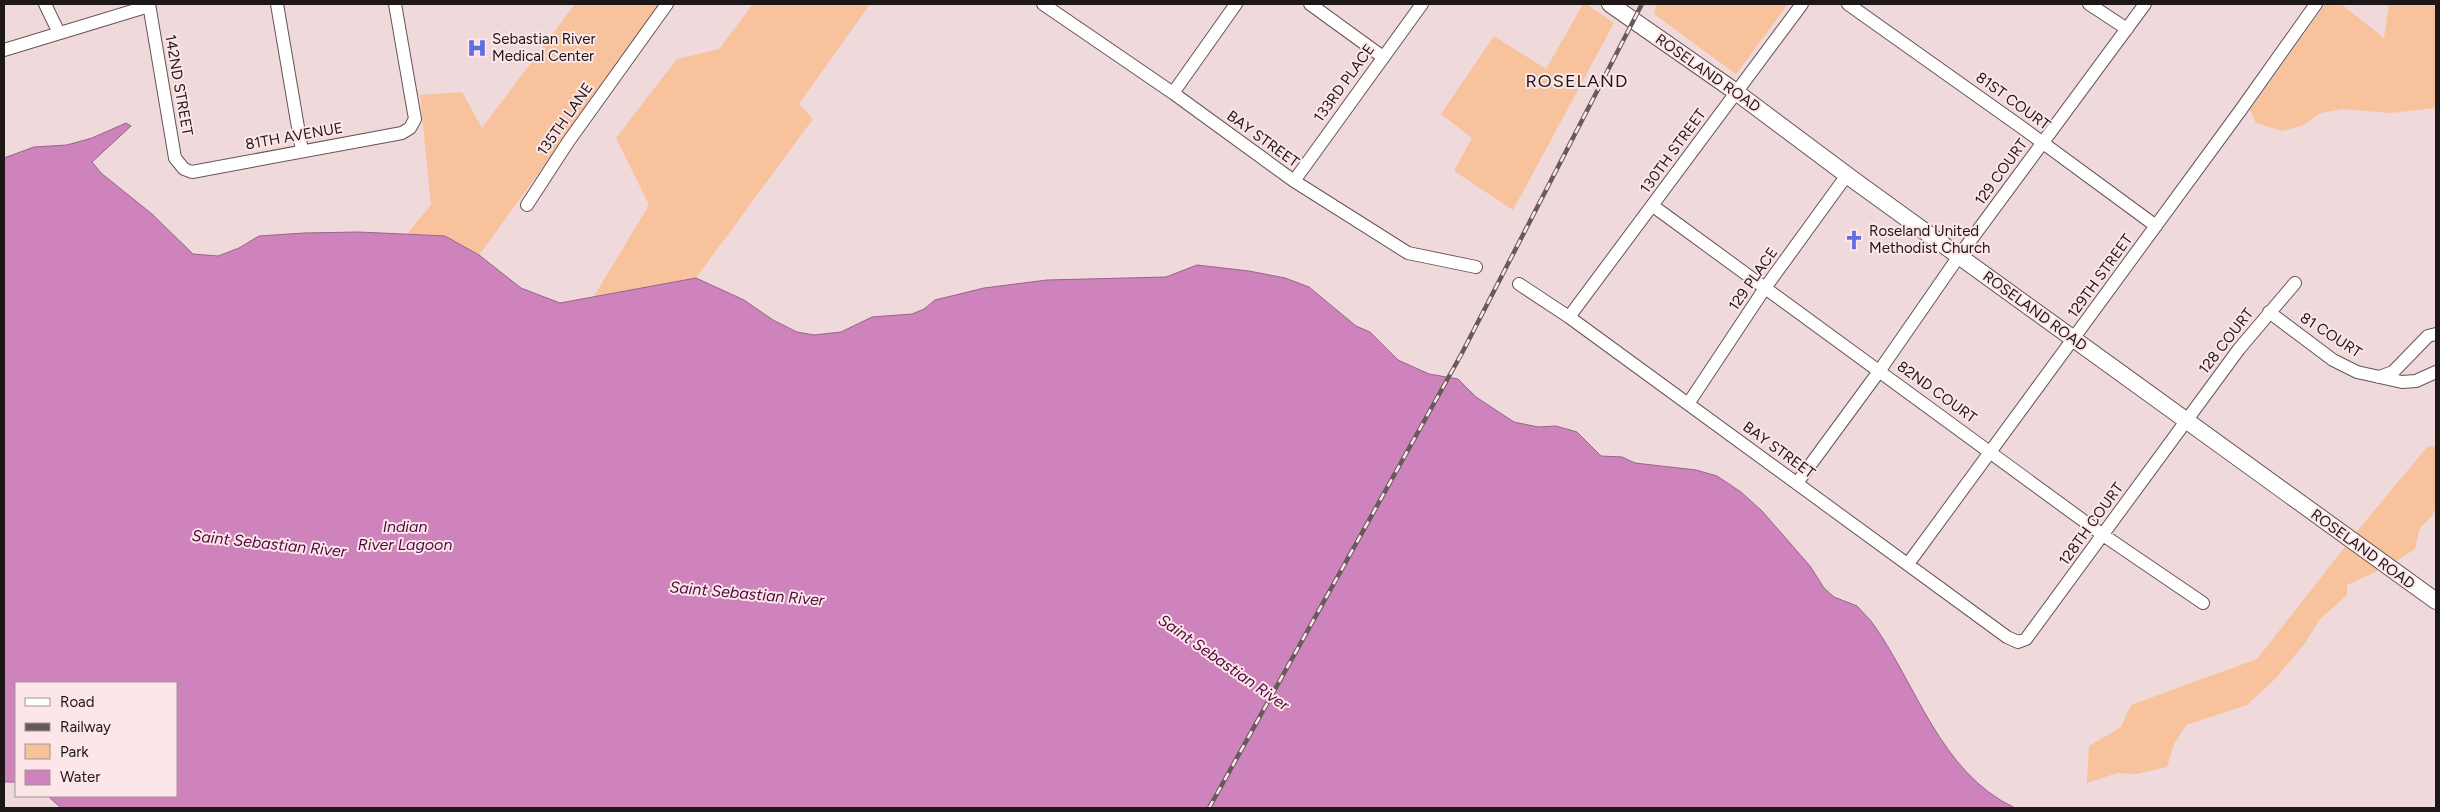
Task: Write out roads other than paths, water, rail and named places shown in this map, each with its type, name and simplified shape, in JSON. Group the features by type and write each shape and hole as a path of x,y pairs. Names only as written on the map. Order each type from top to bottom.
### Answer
{"main road":[{"name":"ROSELAND ROAD","path":"1610,4 1736,92 2436,601"}],"street":[{"path":"45,4 59,33"},
{"path":"277,4 302,151"},
{"name":"81TH AVENUE","path":"184,169 192,172 402,133 410,128 415,119 395,4"},
{"name":"135TH LANE","path":"527,205 568,142 667,4"},
{"name":"BAY STREET","path":"1045,4 1173,93 1294,181 1408,253 1476,267"},
{"path":"1173,93 1236,4"},
{"path":"1310,4 1383,57"},
{"name":"133RD PLACE","path":"1294,181 1422,4"},
{"name":"130TH STREET","path":"1570,317 1802,4"},
{"name":"81ST COURT","path":"1848,4 2043,142 2156,226"},
{"path":"2090,4 2127,28"},
{"name":"129 COURT","path":"1797,483 1880,370 1959,256 2144,4"},
{"name":"129TH STREET","path":"1908,564 2074,339 2316,4"},
{"path":"4,50 149,5"},
{"name":"142ND STREET","path":"149,5 175,158 184,169"},
{"name":"129 PLACE","path":"1688,404 1765,288 1848,175"},
{"name":"82ND COURT","path":"1653,206 2103,534 2203,603"},
{"name":"128 COURT","path":"2186,421 2269,312 2295,283"},
{"name":"BAY STREET","path":"1519,284 1570,317 2006,637 2018,642"},
{"name":"81 COURT","path":"2269,312 2333,360 2356,372 2402,382 2416,381 2436,372"},
{"path":"2378,378 2393,372 2428,336 2436,334"},
{"name":"128TH COURT","path":"2018,642 2026,639 2186,421"}],"water":[{"name":"Indian River Lagoon","path":"126,123 131,126 92,162 101,173 152,214 193,254 218,256 239,248 259,236 359,232 445,236 479,255 521,288 560,303 696,278 744,300 773,320 797,332 814,335 841,332 872,317 912,314 924,309 935,300 984,288 1047,280 1166,277 1197,265 1249,271 1285,278 1309,287 1356,326 1370,332 1398,360 1429,374 1458,379 1476,397 1514,422 1538,427 1556,426 1577,432 1601,456 1622,457 1635,463 1696,470 1717,476 1741,492 1762,511 1810,566 1824,588 1834,597 1857,606 1871,621 1948,750 1967,772 1989,792 2015,808 61,808 49,797 178,797 178,682 15,682 15,782 4,782 4,158 34,147 67,145 92,138"}],"railway":[{"path":"1209,808 1462,353 1642,4"}],"place":[{"name":"Sebastian River Medical Center","path":"477,48"},
{"name":"Roseland United Methodist Church","path":"1854,240"}],"district":[{"name":"ROSELAND","path":"1577,81"}],"water label":[{"name":"Saint Sebastian River","path":"269,543"},
{"name":"Saint Sebastian River","path":"747,593"},
{"name":"Saint Sebastian River","path":"1224,662"}]}
